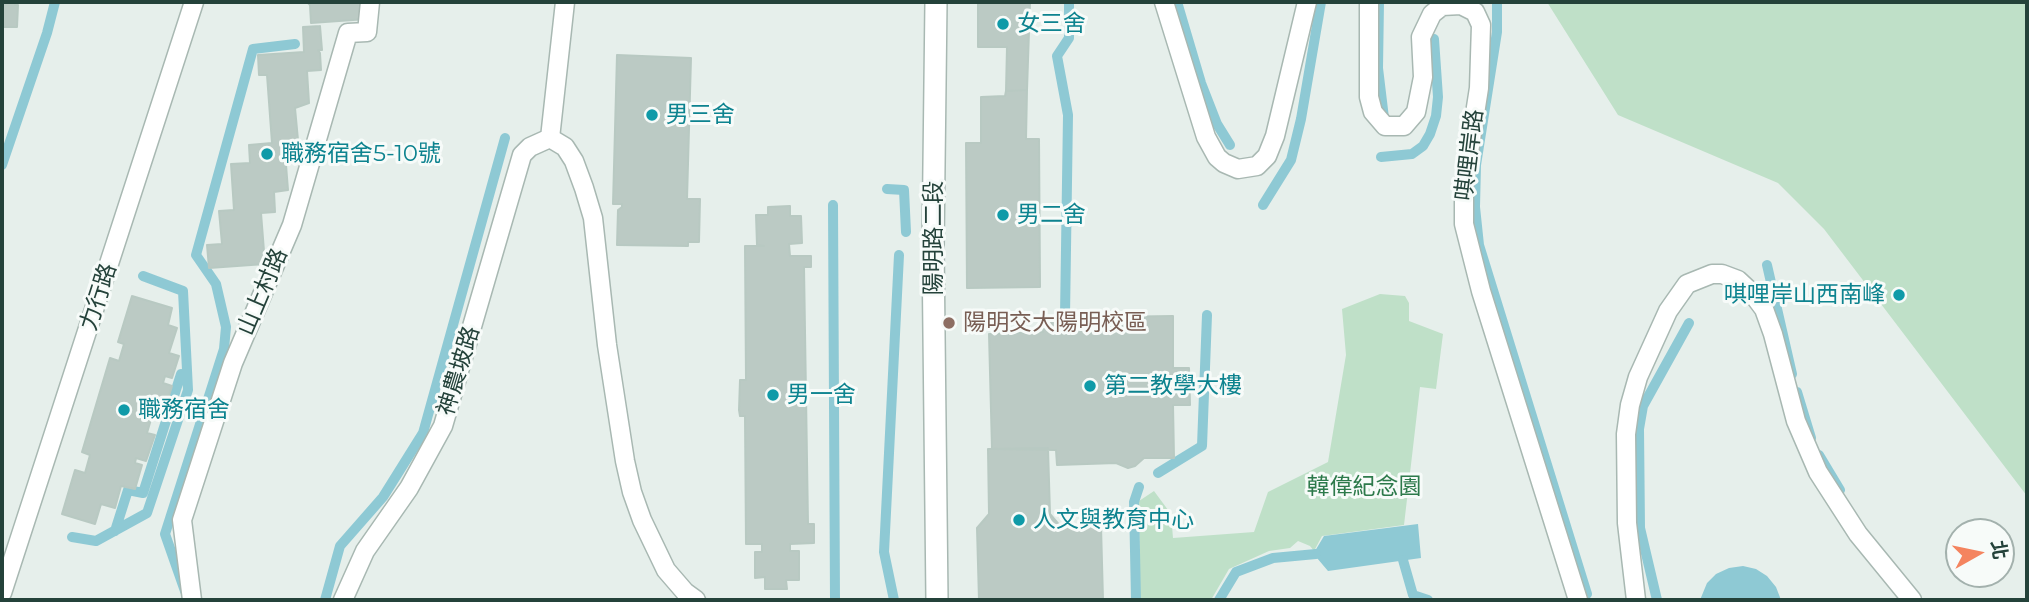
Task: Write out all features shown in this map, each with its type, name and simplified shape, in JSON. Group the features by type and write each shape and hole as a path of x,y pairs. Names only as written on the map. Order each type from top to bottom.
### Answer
{"street":[{"name":"陽明路二段","path":"936,2 933,246 937,600"}],"lane":[{"name":"力行路","path":"2,593 194,2"},
{"name":"山上村路","path":"192,600 182,520 233,363 292,225 348,33 366,32 370,2"},
{"path":"565,2 550,138 565,147 573,161 593,218 607,345 632,492 666,570 685,592 696,600"},
{"path":"1164,2 1206,137 1217,157 1238,169 1257,166 1267,156 1275,136 1307,2"},
{"name":"唭哩岸路","path":"1369,2 1369,97 1373,112 1385,126 1404,126 1416,112 1423,76 1421,37 1427,20 1442,6 1461,5 1475,12 1481,25 1479,88 1464,184 1464,224 1474,268 1578,600"},
{"name":"神農坡路","path":"343,600 365,551 409,488 443,426 523,155 530,147 550,138"},
{"path":"1636,600 1627,501 1626,434 1630,405 1638,377 1668,311 1687,284 1712,274 1722,274 1738,280 1764,309 1796,421 1818,472 1858,534 1912,600"}],"green space":[{"path":"1547,2 2027,2 2027,496 1824,229 1778,183 1618,115"},
{"name":"韓偉紀念園","path":"1380,294 1405,296 1409,303 1409,321 1443,334 1436,389 1420,387 1404,525 1322,536 1314,551 1310,546 1298,541 1290,548 1269,551 1229,569 1211,600 1140,600 1139,501 1154,491 1171,514 1173,538 1254,532 1268,492 1328,462 1346,355 1342,309"}],"water":[{"path":"1418,524 1421,558 1328,571 1317,558 1315,551 1324,536"},
{"path":"1743,566 1756,569 1767,576 1776,587 1781,600 1700,600 1707,583 1716,574"}],"building":[{"path":"2,2 15,2 15,5 18,5 17,27 2,27"},
{"path":"307,2 365,2 367,19 311,23 310,5"},
{"name":"女三舍","path":"978,2 1030,2 1027,90 1006,91 1007,47 978,47"},
{"name":"職務宿舍5-10號","path":"320,26 322,50 318,50 321,70 307,71 309,103 295,108 298,140 284,140 288,190 274,192 275,212 261,213 265,264 209,268 207,245 222,244 219,211 234,210 231,164 250,163 249,145 272,143 267,75 259,75 258,55 304,52 303,27"},
{"name":"男三舍","path":"617,55 691,58 687,199 700,199 699,242 688,242 688,246 617,245 618,210 622,204 613,204"},
{"name":"男二舍","path":"1027,90 1026,139 1039,139 1040,287 967,288 966,143 981,143 981,97 1005,96 1006,91"},
{"name":"男一舍","path":"790,206 790,216 801,216 802,243 789,244 790,256 811,256 811,267 804,267 808,524 814,524 814,543 790,544 790,551 799,551 799,580 786,580 787,589 765,589 765,577 755,578 755,552 762,552 762,544 746,544 745,416 740,416 739,410 740,380 746,380 745,246 764,246 757,245 756,215 768,215 768,207"},
{"name":"職務宿舍","path":"132,296 172,308 168,325 177,328 169,353 179,356 172,378 165,376 163,383 172,386 164,412 154,409 147,433 155,435 146,461 136,458 135,463 142,465 135,489 121,486 115,508 101,504 95,524 62,514 75,470 85,473 90,455 82,452 110,358 119,361 124,344 118,342"},
{"name":"第二教學大樓","path":"1173,316 1173,368 1189,368 1190,405 1173,405 1174,458 1144,458 1128,468 1116,463 1057,465 1056,450 992,449 989,334 1043,332 1045,318"},
{"name":"人文與教育中心","path":"1048,448 1050,514 1061,527 1101,526 1103,600 979,600 977,528 989,514 988,449"}],"waterway":[{"path":"2,165 55,2"},
{"path":"1065,316 1068,115 1057,56 1069,38 1069,2"},
{"path":"1177,2 1201,83 1217,124 1230,145"},
{"path":"1263,205 1291,160 1301,119 1321,2"},
{"path":"1379,2 1378,68 1384,118"},
{"path":"1497,2 1497,32 1476,165 1475,207 1479,245 1587,594"},
{"path":"1381,157 1412,154 1423,146 1430,134 1438,97 1434,39"},
{"path":"185,591 165,534 224,349 226,327 216,284 196,255 253,49 295,44"},
{"path":"325,600 340,546 383,497 423,433 505,138"},
{"path":"887,189 904,190 906,232"},
{"path":"833,205 835,600"},
{"path":"894,600 884,552 899,255"},
{"path":"1767,265 1792,374"},
{"path":"72,537 96,541 147,513 188,390 183,291 143,276"},
{"path":"1158,473 1202,446 1207,315"},
{"path":"1657,600 1640,528 1639,429 1643,406 1689,323"},
{"path":"115,531 128,490 143,493 181,374"},
{"path":"1797,392 1811,438"},
{"path":"1819,455 1840,490"},
{"path":"1136,600 1134,502 1139,487"},
{"path":"1219,600 1236,572 1273,558 1316,554"},
{"path":"1403,560 1413,595 1428,600"}],"place":[{"name":"女三舍","path":"1003,24"},
{"name":"男三舍","path":"652,115"},
{"name":"職務宿舍5-10號","path":"267,154"},
{"name":"男二舍","path":"1003,215"},
{"name":"唭哩岸山西南峰","path":"1899,295"},
{"name":"陽明交大陽明校區","path":"949,323"},
{"name":"第二教學大樓","path":"1090,386"},
{"name":"男一舍","path":"773,395"},
{"name":"職務宿舍","path":"124,410"},
{"name":"人文與教育中心","path":"1019,520"}]}
